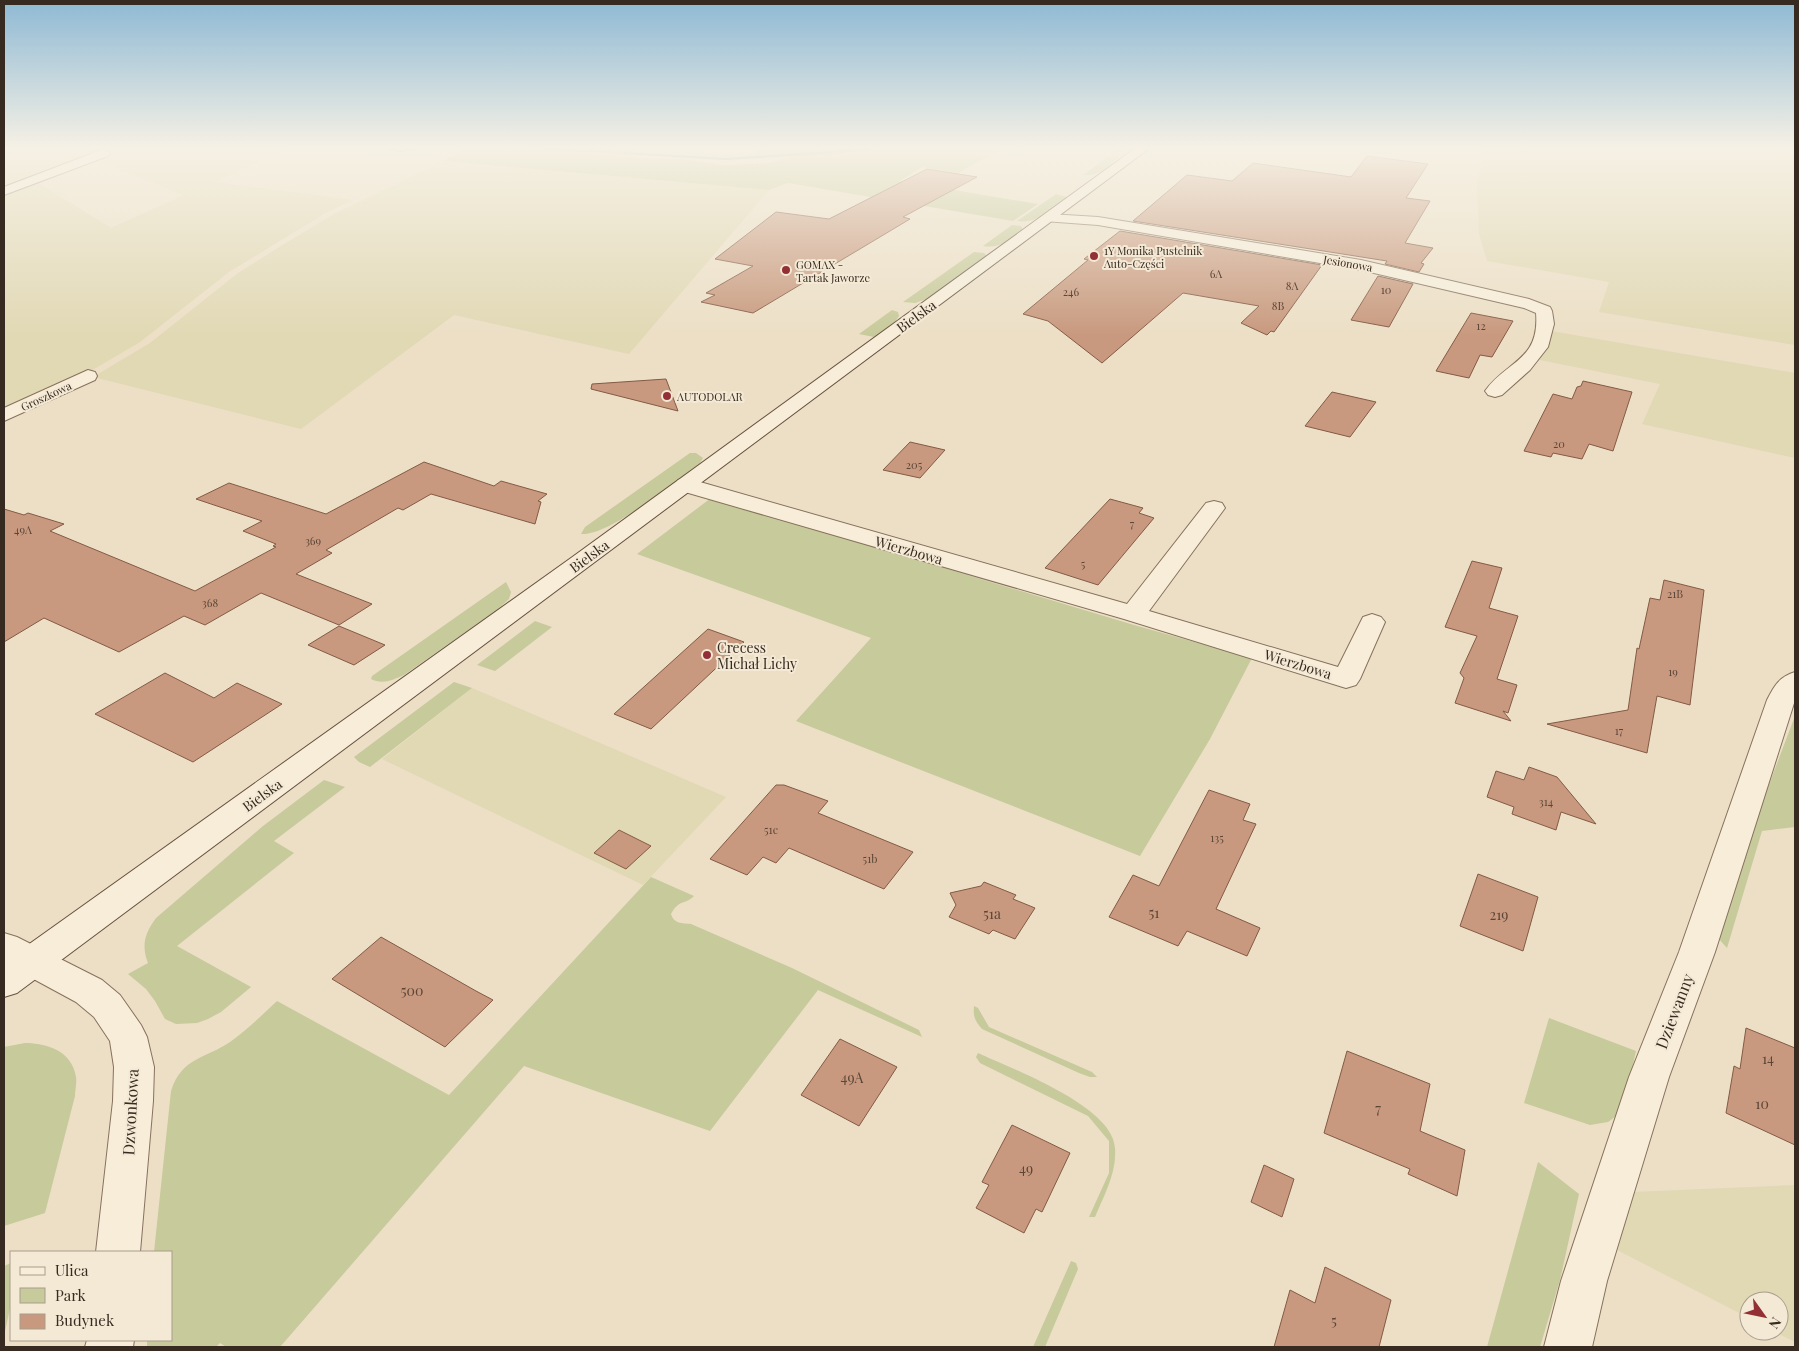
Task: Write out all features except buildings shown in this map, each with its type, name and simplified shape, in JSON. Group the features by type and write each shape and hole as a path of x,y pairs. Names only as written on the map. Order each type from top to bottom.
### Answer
{"street":[{"name":"Bielska","path":"13,964 686,485 1060,210"},
{"name":"Jesionowa","path":"1049,218 1098,221 1361,265 1520,302 1544,310 1547,325 1534,356 1495,391"},
{"name":"Groszkowa","path":"4,415 88,376"},
{"name":"Wierzbowa","path":"686,485 1133,614 1346,679 1372,622"},
{"path":"1133,614 1214,508"},
{"name":"Dziewanny","path":"1568,1347 1584,1281 1649,1077 1697,952 1781,700 1788,686 1795,680"},
{"name":"Dzwonkowa","path":"13,964 89,991 107,1006 128,1037 134,1067 133,1101 118,1251"}],"shaded area":[{"path":"4,210 82,210 111,228 151,210 332,210 229,272 140,342 84,375 4,412"},
{"path":"342,210 752,210 629,354 454,315 301,429 93,377 150,343 238,273"},
{"path":"1478,210 1795,210 1795,345 1599,312 1609,282 1487,261 1479,234"},
{"path":"1551,331 1795,373 1795,458 1642,424 1660,384 1540,360"},
{"path":"472,688 726,797 643,885 382,759"},
{"path":"1795,1185 1795,1342 1789,1339 1789,1291 1739,1291 1739,1313 1617,1250 1632,1192"}],"green space":[{"path":"948,210 1029,210 1013,221"},
{"path":"1033,210 1051,210 1038,218 1017,221"},
{"path":"1012,225 1021,226 1023,230 1000,245 983,246"},
{"path":"974,252 984,253 987,256 927,299 915,303 903,302"},
{"path":"892,310 898,312 899,316 895,322 874,337 859,334"},
{"path":"690,453 696,453 703,458 700,463 659,494 608,526 581,534 585,527"},
{"path":"711,498 1134,625 1252,658 1210,739 1140,856 796,721 871,638 637,554"},
{"path":"506,582 511,592 509,599 497,610 404,675 383,682 371,679 372,676"},
{"path":"535,621 552,627 495,671 477,665"},
{"path":"454,682 472,688 370,767 359,762 354,757"},
{"path":"1795,716 1795,827 1762,831 1727,948 1718,938 1754,824"},
{"path":"324,780 345,787 274,841 294,853 177,946 251,987 221,1012 208,1019 197,1023 176,1024 165,1019 146,989 128,974 148,963 145,939 152,924 156,918 263,826"},
{"path":"651,877 694,896 674,909 671,914 674,920 691,924 792,968 919,1030 922,1037 818,990 710,1131 524,1066 280,1347 226,1347 220,1343 216,1347 147,1347 147,1341 172,1341 172,1251 154,1251 171,1091 181,1071 188,1065 230,1042 277,1001 449,1095"},
{"path":"974,1006 978,1008 989,1027 1092,1072 1097,1077 1090,1077 1079,1073 982,1029 975,1019"},
{"path":"1549,1018 1636,1051 1628,1087 1619,1114 1608,1122 1590,1125 1524,1103"},
{"path":"25,1043 50,1047 64,1055 74,1068 76,1077 75,1096 45,1213 4,1226 4,1047"},
{"path":"978,1053 1036,1079 1080,1104 1098,1118 1110,1133 1115,1148 1114,1166 1109,1184 1095,1217 1089,1217 1109,1173 1109,1141 1088,1116 980,1063 976,1057"},
{"path":"1538,1162 1579,1194 1560,1280 1540,1347 1487,1347"},
{"path":"1071,1261 1076,1263 1078,1269 1045,1347 1033,1347"},
{"path":"10,1263 10,1309 4,1336 4,1266"}],"place":[{"name":"1Y Monika Pustelnik Auto-Części","path":"1094,256"},
{"name":"GOMAX - Tartak Jaworze","path":"786,270"},
{"name":"AUTODOLAR","path":"667,396"},
{"name":"Crecess Michał Lichy","path":"707,655"}]}
